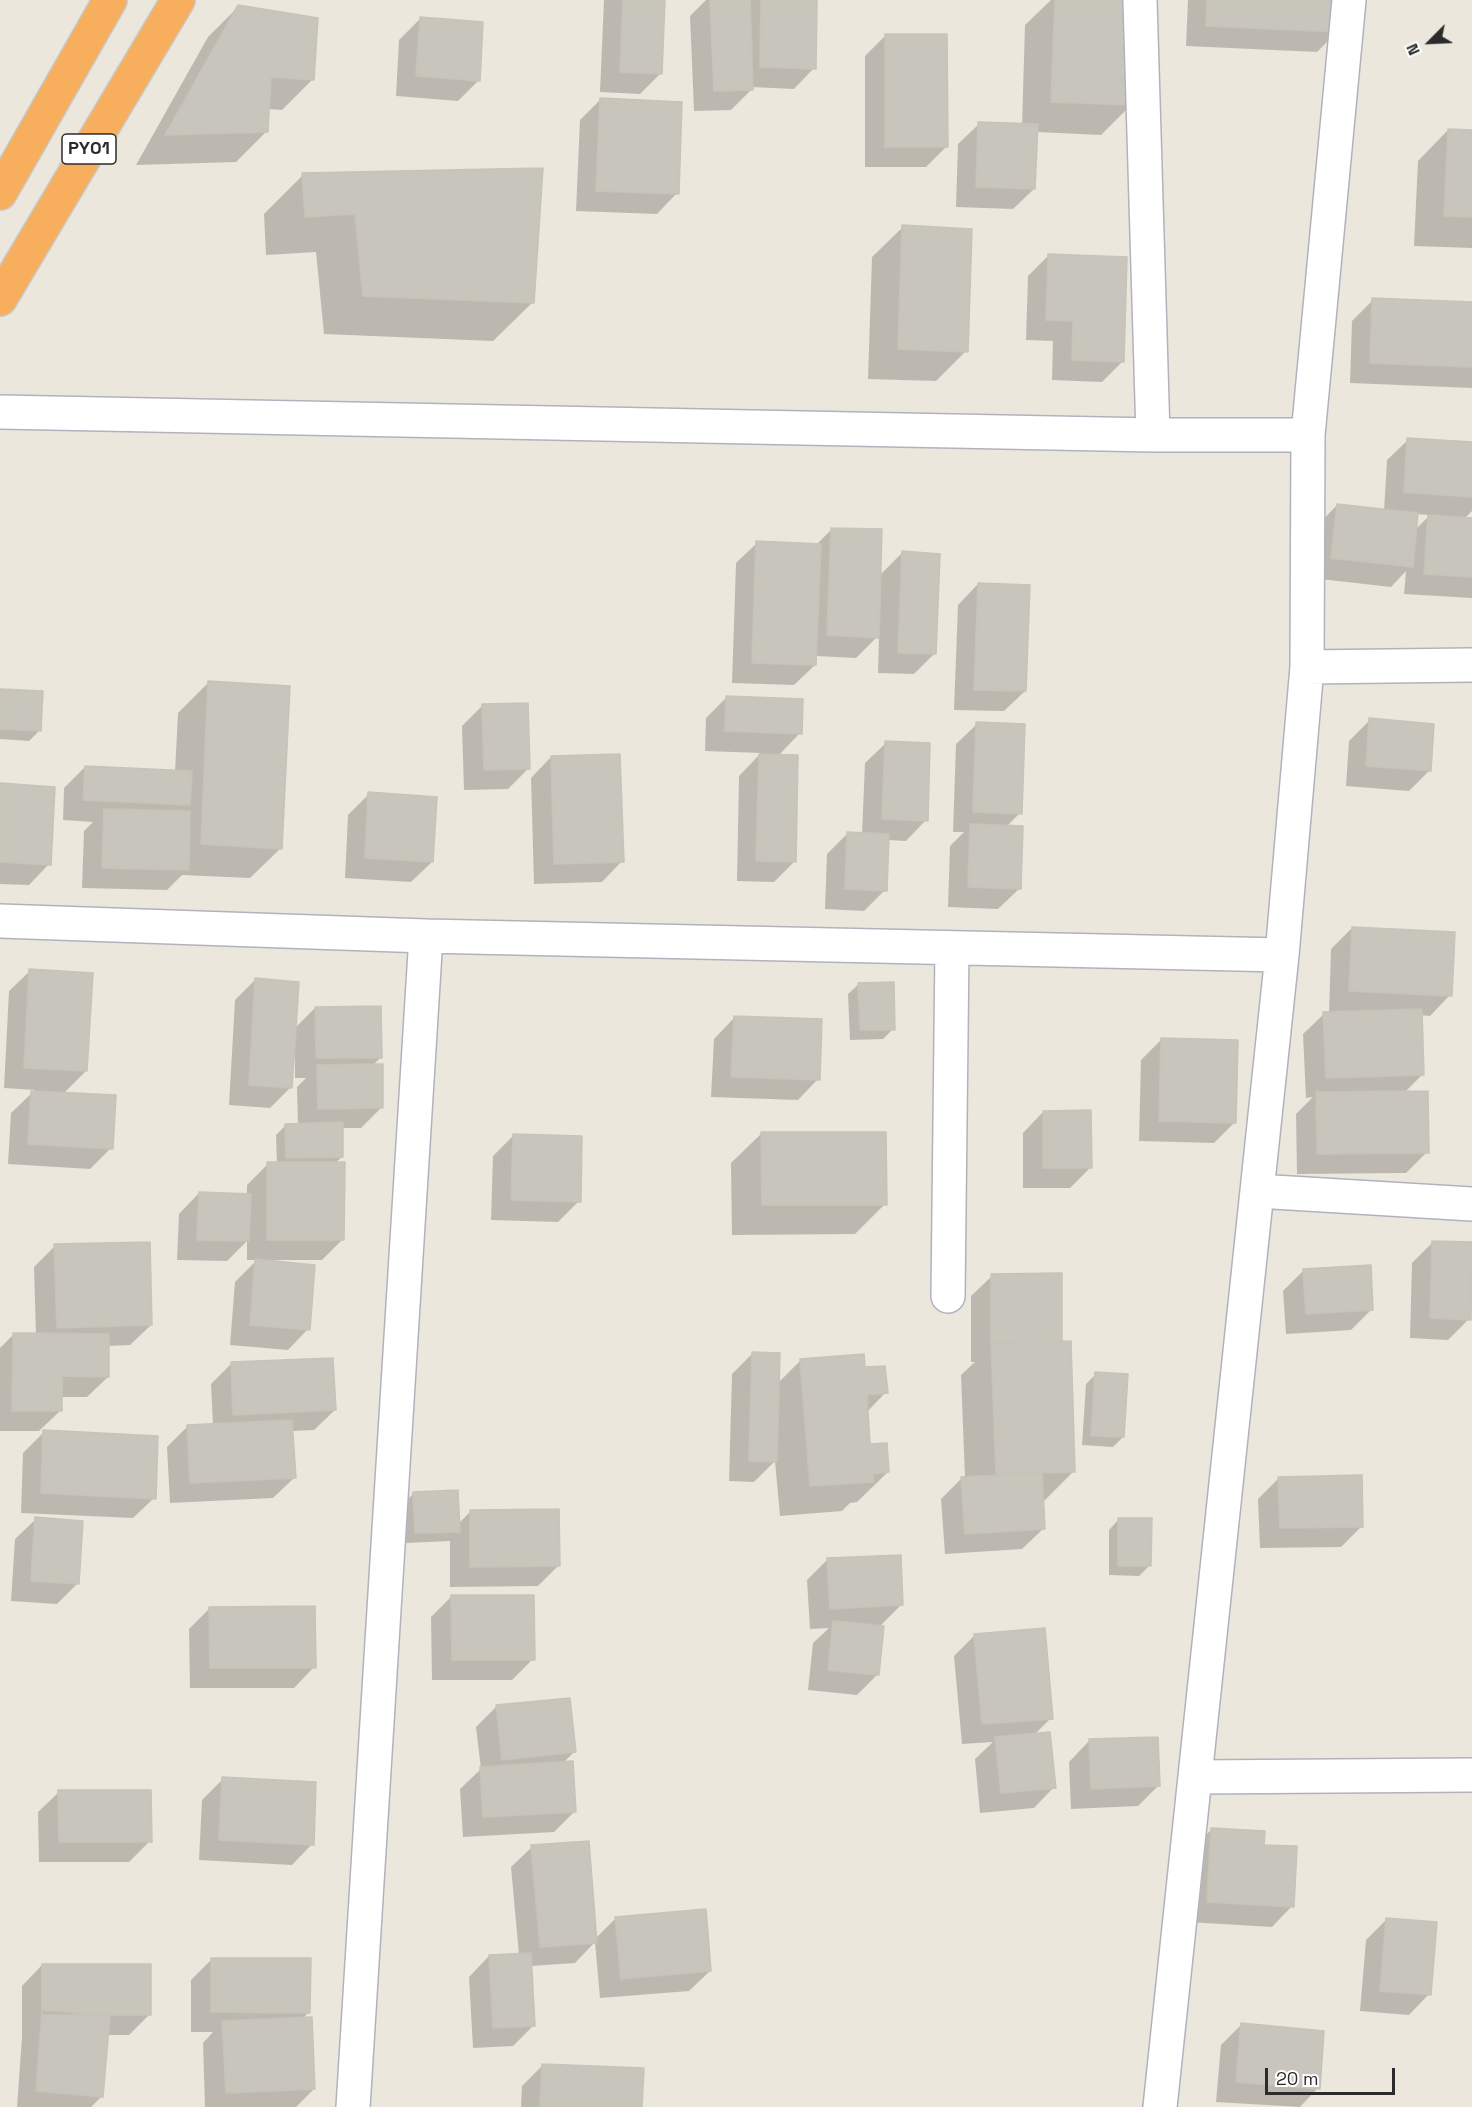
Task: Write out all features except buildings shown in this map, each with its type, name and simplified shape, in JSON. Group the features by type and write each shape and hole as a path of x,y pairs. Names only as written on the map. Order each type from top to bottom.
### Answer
{"highway":[{"name":"PY01","path":"0,193 110,0"},
{"name":"PY01","path":"0,299 178,0"}],"street":[{"path":"1140,0 1153,435"},
{"path":"1160,2107 1282,955 1307,667 1308,435 1349,0"},
{"path":"0,412 1153,435 1308,435"},
{"path":"1307,667 1472,665"},
{"path":"0,921 426,936 1282,955"},
{"path":"353,2107 426,936"},
{"path":"948,1296 952,948"},
{"path":"1257,1191 1472,1204"},
{"path":"1195,1778 1472,1775"}]}
